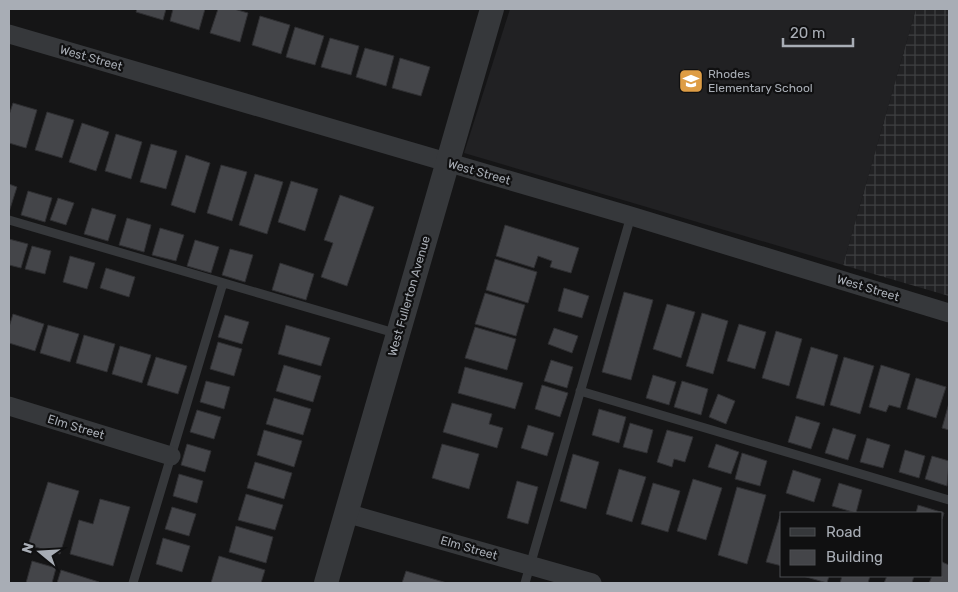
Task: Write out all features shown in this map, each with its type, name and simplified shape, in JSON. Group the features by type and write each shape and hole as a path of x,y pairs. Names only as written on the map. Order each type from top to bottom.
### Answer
{"street":[{"name":"West Fullerton Avenue","path":"326,583 492,9"},
{"name":"West Street","path":"9,34 631,216 949,313"},
{"name":"Elm Street","path":"9,406 171,456"},
{"name":"Elm Street","path":"346,513 527,574 592,583"}],"lane":[{"path":"527,574 631,216"},
{"path":"9,220 398,334"},
{"path":"133,583 222,282"},
{"path":"580,391 949,500"}],"shaded area":[{"name":"Rhodes Elementary School","path":"510,9 916,9 843,265 464,153"},
{"path":"916,9 949,9 949,296 843,265"}],"building":[{"path":"137,9 166,9 163,20 136,12"},
{"path":"173,9 205,9 199,30 170,21"},
{"path":"218,9 234,9 248,13 240,42 210,33"},
{"path":"260,16 290,25 281,54 252,45"},
{"path":"295,27 324,36 315,65 286,57"},
{"path":"330,38 359,46 351,75 321,67"},
{"path":"365,48 394,56 386,86 356,77"},
{"path":"400,58 430,67 421,96 392,88"},
{"path":"13,103 37,110 26,148 9,143 9,115"},
{"path":"47,112 74,120 62,158 35,150"},
{"path":"82,123 109,132 96,171 69,162"},
{"path":"116,134 142,142 131,179 105,171"},
{"path":"151,144 177,151 166,189 140,182"},
{"path":"186,155 210,163 195,213 171,205"},
{"path":"221,165 247,172 232,221 207,213"},
{"path":"255,174 283,182 267,234 239,225"},
{"path":"291,181 318,189 305,231 278,222"},
{"path":"9,184 17,187 9,212"},
{"path":"28,191 52,198 45,222 21,215"},
{"path":"340,195 374,207 347,286 321,277 333,243 324,240"},
{"path":"58,198 74,203 66,225 50,220"},
{"path":"92,208 116,215 108,241 84,234"},
{"path":"127,218 151,225 144,252 119,245"},
{"path":"505,225 579,248 571,273 550,267 552,261 538,256 534,268 496,256"},
{"path":"160,228 184,235 176,261 152,255"},
{"path":"9,239 28,244 21,268 9,265"},
{"path":"195,240 219,247 211,273 187,266"},
{"path":"32,246 51,251 45,274 25,269"},
{"path":"230,249 253,255 245,282 222,275"},
{"path":"70,256 95,263 87,289 63,282"},
{"path":"495,259 537,272 528,303 486,290"},
{"path":"280,263 314,274 306,300 272,290"},
{"path":"106,268 135,277 129,297 100,288"},
{"path":"564,288 589,296 582,318 558,311"},
{"path":"624,292 653,300 631,380 602,372"},
{"path":"485,293 525,305 516,336 475,324"},
{"path":"667,304 695,312 681,358 653,349"},
{"path":"702,313 728,321 713,374 686,366"},
{"path":"13,314 44,324 35,351 9,343 9,327"},
{"path":"225,315 249,322 242,344 218,337"},
{"path":"739,324 766,332 755,369 727,361"},
{"path":"48,325 79,334 70,362 40,353"},
{"path":"286,325 330,338 321,366 278,354"},
{"path":"475,327 516,339 507,370 465,358"},
{"path":"554,328 578,336 572,353 548,344"},
{"path":"776,331 802,339 789,386 762,378"},
{"path":"84,335 115,344 107,372 76,363"},
{"path":"218,342 242,349 234,376 210,369"},
{"path":"120,346 151,355 142,383 112,374"},
{"path":"811,347 838,355 824,406 796,398"},
{"path":"156,357 187,366 178,394 147,385"},
{"path":"844,357 874,366 860,414 830,405"},
{"path":"551,360 573,367 567,388 544,381"},
{"path":"284,365 321,376 313,402 276,391"},
{"path":"881,365 910,374 900,408 889,405 886,412 869,407"},
{"path":"465,367 523,383 515,409 458,393"},
{"path":"653,375 676,382 669,405 646,398"},
{"path":"916,378 946,387 936,418 907,409"},
{"path":"206,381 230,387 224,409 200,402"},
{"path":"682,381 708,389 701,415 674,407"},
{"path":"542,385 568,393 560,417 535,409"},
{"path":"718,394 735,401 726,424 709,417"},
{"path":"274,398 311,409 303,435 266,424"},
{"path":"452,403 492,414 489,424 503,428 497,448 443,432"},
{"path":"949,403 949,430 942,428"},
{"path":"599,409 626,417 619,443 592,435"},
{"path":"197,410 221,417 214,439 190,432"},
{"path":"796,416 820,423 811,449 788,442"},
{"path":"630,423 653,430 647,453 623,447"},
{"path":"528,425 554,433 547,456 521,448"},
{"path":"833,428 856,435 848,460 825,453"},
{"path":"264,430 302,441 294,467 257,455"},
{"path":"667,430 693,437 685,462 674,459 672,467 657,462"},
{"path":"867,438 890,445 883,468 860,462"},
{"path":"187,444 211,451 205,472 181,465"},
{"path":"442,444 479,454 469,489 432,478"},
{"path":"716,444 739,452 731,474 708,467"},
{"path":"905,450 925,456 919,478 899,472"},
{"path":"742,453 767,461 760,486 735,479"},
{"path":"573,454 599,462 586,509 560,501"},
{"path":"932,456 949,461 947,486 925,479"},
{"path":"255,462 292,473 284,499 247,488"},
{"path":"619,469 646,477 632,522 606,514"},
{"path":"793,470 821,479 814,502 786,493"},
{"path":"179,474 203,481 197,503 173,496"},
{"path":"693,479 722,488 706,540 677,531"},
{"path":"517,481 538,487 528,524 507,518"},
{"path":"48,482 79,491 60,554 28,545"},
{"path":"653,483 680,491 668,532 641,524"},
{"path":"839,483 862,490 856,512 832,506"},
{"path":"737,487 766,495 747,564 718,555"},
{"path":"246,494 283,505 275,530 238,520"},
{"path":"100,499 130,507 113,566 70,554 79,520 93,524"},
{"path":"918,505 941,512 916,512"},
{"path":"172,507 196,514 189,536 165,529"},
{"path":"780,516 780,566 766,562"},
{"path":"236,526 273,537 266,563 229,552"},
{"path":"163,538 190,546 182,572 156,564"},
{"path":"219,556 265,570 261,583 211,583"},
{"path":"32,561 56,568 52,583 26,583"},
{"path":"943,562 949,565 949,583 929,583 932,577 943,577"},
{"path":"61,570 99,582 57,583"},
{"path":"406,571 447,583 402,583"},
{"path":"806,577 829,577 827,583"},
{"path":"842,577 870,577 868,583 840,583"},
{"path":"887,577 914,577 912,583 884,583"}],"place":[{"name":"Rhodes Elementary School","path":"691,81"}]}
